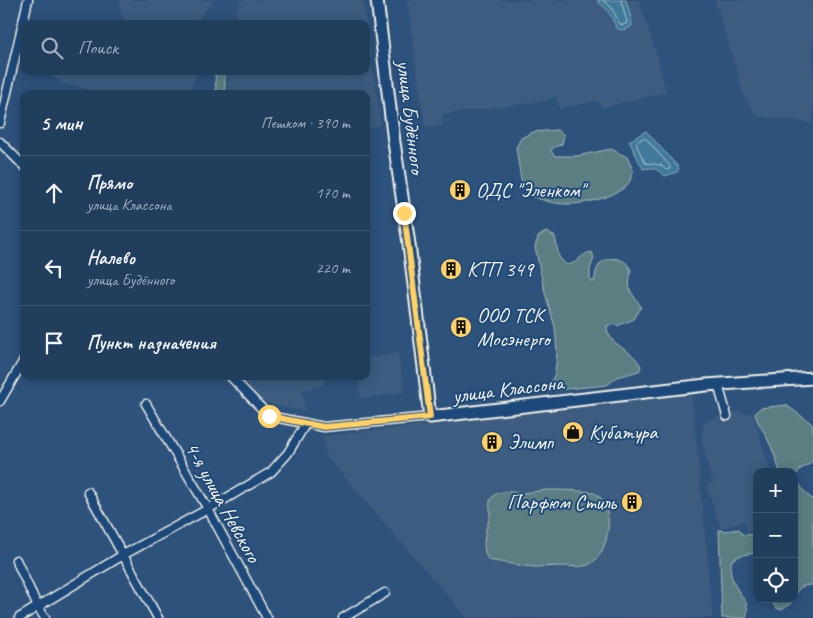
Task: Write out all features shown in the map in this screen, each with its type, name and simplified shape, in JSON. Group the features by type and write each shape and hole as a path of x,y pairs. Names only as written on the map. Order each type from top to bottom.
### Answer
{"street":[{"path":"23,20 28,0"},
{"name":"улица Будённого","path":"377,0 430,417"},
{"path":"0,123 20,35"},
{"path":"0,96 7,91"},
{"path":"0,142 20,162"},
{"path":"0,401 20,367"},
{"name":"улица Классона","path":"234,380 269,416 324,427 430,417 718,384 813,378"},
{"path":"718,384 727,416"},
{"name":"4-я улица Невского","path":"146,404 208,509 267,618"},
{"path":"19,618 122,555 208,509 271,472 288,453 306,423"},
{"path":"88,492 158,618"},
{"path":"16,560 45,618"},
{"path":"343,618 385,593"}],"shaded area":[{"path":"119,0 214,0 197,20 123,20"},
{"path":"240,0 363,0 366,20 235,20"},
{"path":"407,0 639,0 657,55 666,92 602,108 597,101 559,109 557,97 551,97 551,100 442,115 443,126 425,128"},
{"path":"715,0 813,0 813,123 757,116 744,96"},
{"path":"370,49 381,125 370,127 370,90 228,90 227,75 370,75"},
{"path":"51,75 196,75 190,90 88,90 62,83"},
{"path":"398,353 405,392 361,399 358,380 370,380 370,357"},
{"path":"242,380 325,380 323,386 302,390 306,411 263,402"},
{"path":"692,395 713,618 467,618 326,456 323,436"},
{"path":"740,411 746,414 752,412 770,468 753,468 753,531 748,533 744,521 721,529 706,485 713,482 701,441 703,425 720,415"}],"green space":[{"path":"215,75 225,75 225,90 216,90"},
{"path":"557,130 564,135 562,144 551,151 555,156 577,156 611,149 627,157 633,170 630,181 619,191 611,195 584,203 559,204 527,195 522,186 516,148 521,138 533,132"},
{"path":"548,232 555,237 559,257 566,265 574,263 584,255 592,252 594,258 590,269 590,280 594,282 598,267 607,260 621,260 631,270 629,283 631,291 641,307 634,319 617,326 613,324 607,326 611,339 638,361 641,367 639,371 617,377 607,385 555,390 551,383 555,373 557,353 555,327 535,247 538,237"},
{"path":"786,405 811,423 813,426 813,462 798,472 798,468 779,468 771,446 755,413 760,408"},
{"path":"798,481 807,495 813,500 813,585 801,587 798,591"},
{"path":"572,490 592,493 603,500 607,509 608,531 601,552 595,560 588,565 580,566 534,567 488,560 484,548 484,539 490,516 491,499 497,494 504,492 522,493"},
{"path":"739,529 743,535 753,534 753,554 747,554 732,560 731,565 732,578 746,603 746,618 722,618 719,530"},
{"path":"773,603 791,603 782,610 776,608"}],"water":[{"path":"597,0 626,0 632,22 631,27 623,30 616,28 609,13"},
{"path":"646,131 679,168 677,172 665,176 655,169 643,169 629,141"}],"place":[{"name":"ОДС \"Эленком\"","path":"460,190"},
{"name":"КТП 349","path":"451,269"},
{"name":"ООО ТСК Мосэнерго","path":"461,327"},
{"name":"Кубатура","path":"573,432"},
{"name":"Элимп","path":"492,442"},
{"name":"Парфюм Стиль","path":"632,502"}],"route":[{"path":"269,416 324,427 430,417 404,213"}]}
